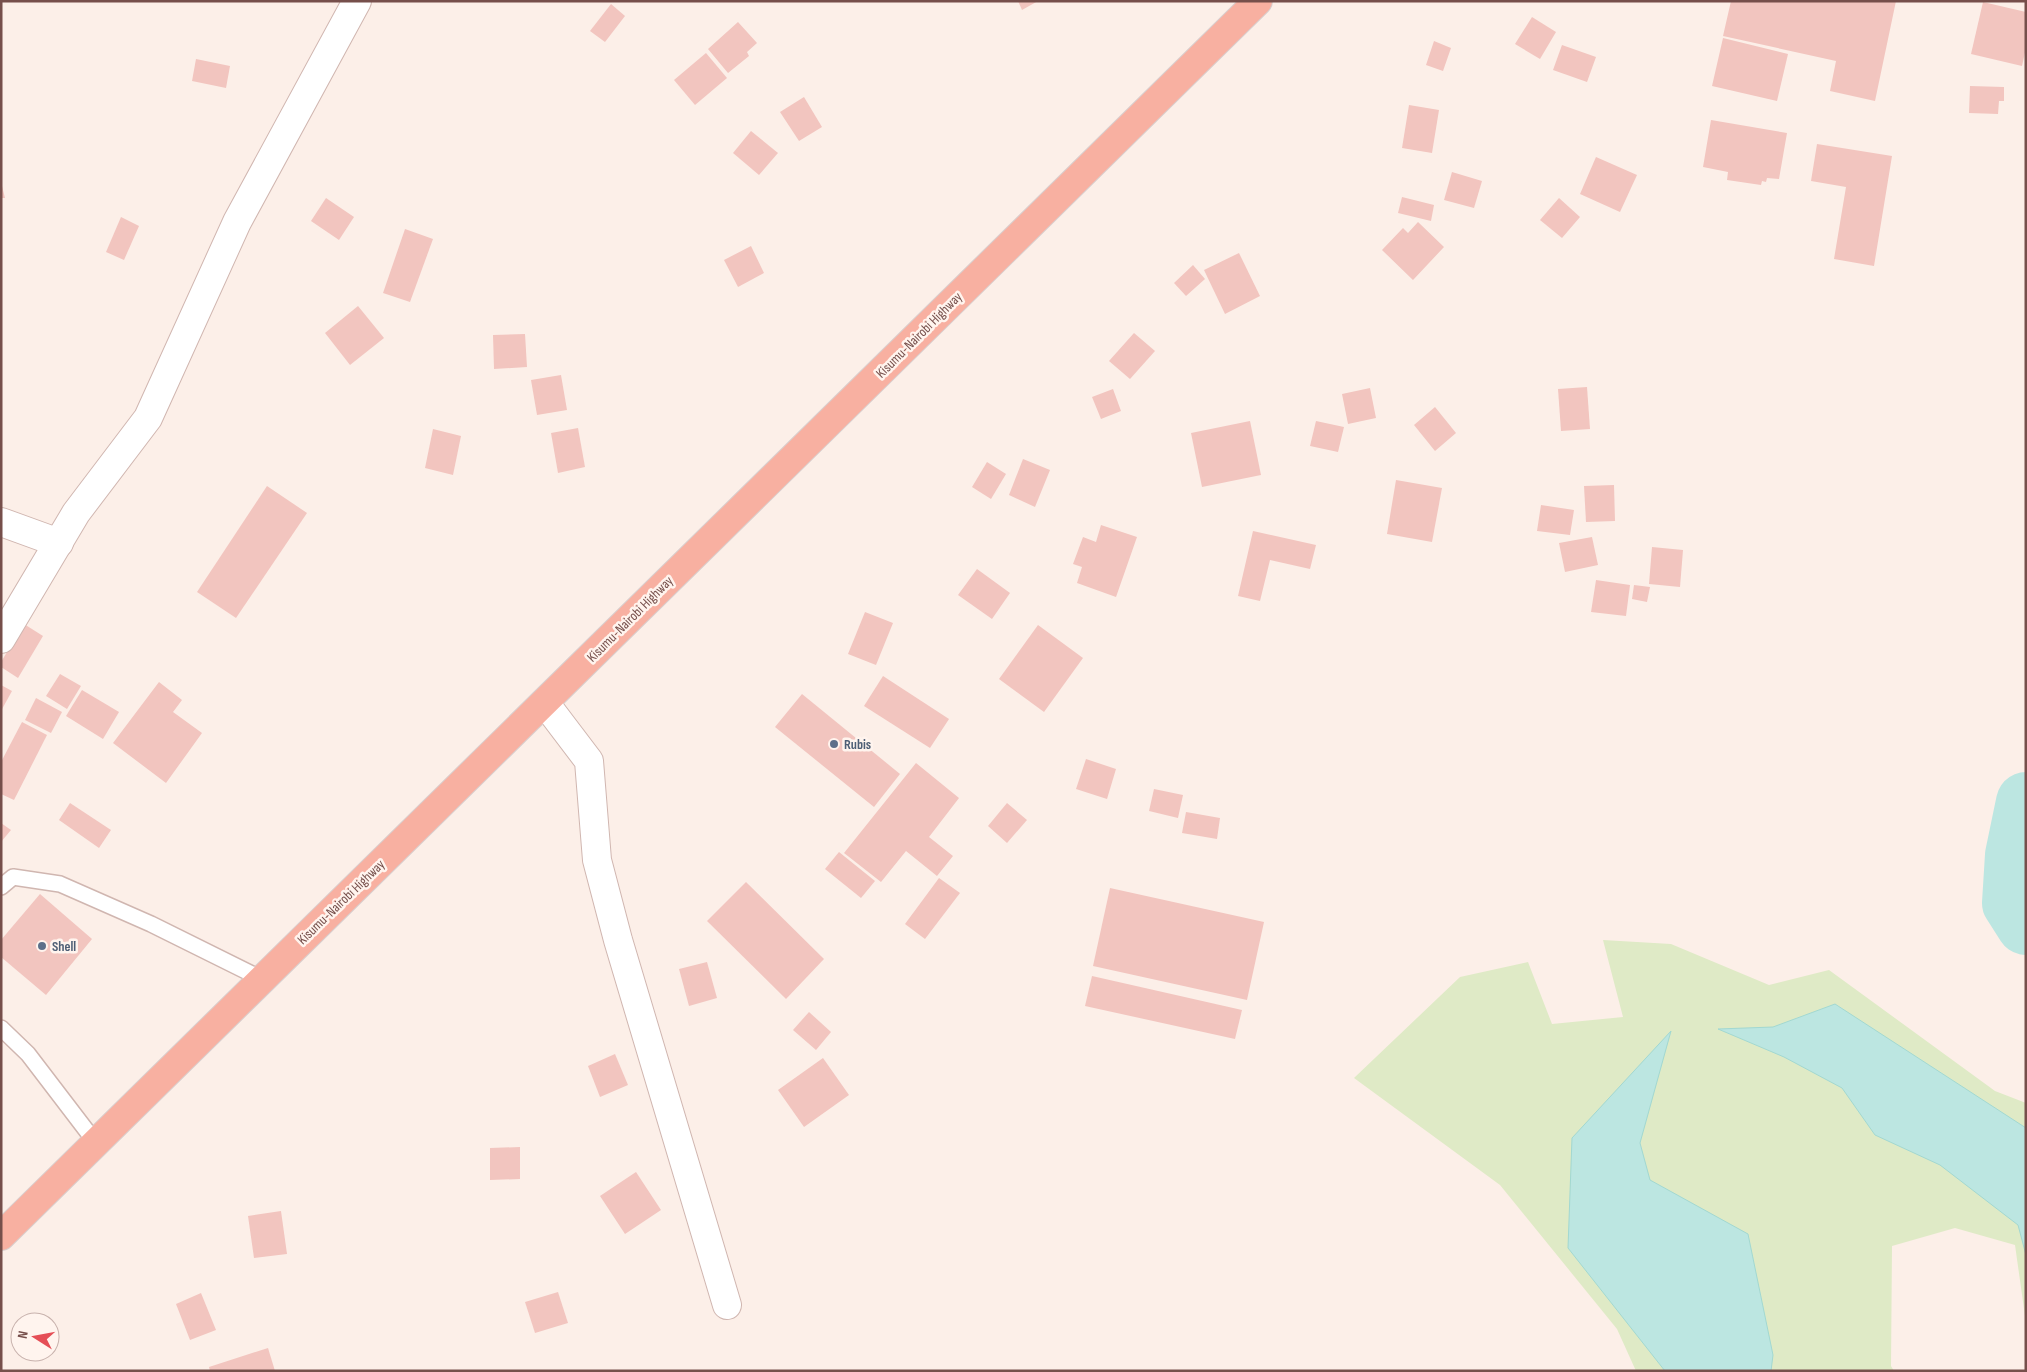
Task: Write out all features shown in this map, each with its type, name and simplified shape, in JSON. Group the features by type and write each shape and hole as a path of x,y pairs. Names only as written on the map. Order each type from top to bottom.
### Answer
{"highway":[{"name":"Kisumu-Nairobi Highway","path":"1,1236 1258,1"}],"street":[{"path":"1,639 76,513 148,418 237,222 356,1"},
{"path":"1,522 59,543"},
{"path":"544,703 589,761 597,860 618,940 728,1305"}],"lane":[{"path":"1,887 13,877 60,884 151,924 262,980"},
{"path":"1,1028 28,1054 96,1143"}],"green space":[{"path":"1603,940 1671,944 1769,985 1829,970 1995,1091 2026,1103 2026,1323 2015,1245 1955,1228 1892,1246 1891,1366 1894,1371 1636,1371 1617,1329 1500,1185 1354,1078 1460,977 1528,962 1552,1024 1623,1017"}],"water":[{"path":"1835,1004 2026,1128 2026,1255 2018,1225 1940,1165 1875,1135 1842,1088 1784,1057 1718,1029 1773,1027"},
{"path":"1671,1031 1640,1143 1650,1180 1748,1234 1773,1355 1771,1371 1665,1371 1568,1248 1572,1138"}],"building":[{"path":"1018,1 1038,1 1022,10"},
{"path":"1731,1 1896,1 1875,101 1830,91 1836,61 1723,36"},
{"path":"1983,2 2026,12 2026,48 2022,66 1971,54"},
{"path":"611,4 625,16 605,42 590,31"},
{"path":"1532,17 1556,32 1540,59 1515,44"},
{"path":"738,22 757,43 747,52 749,56 728,73 708,49"},
{"path":"1723,38 1788,54 1777,101 1712,86"},
{"path":"1434,41 1451,48 1443,71 1426,65"},
{"path":"1562,45 1596,57 1587,82 1553,70"},
{"path":"706,53 727,78 695,105 674,80"},
{"path":"196,59 230,66 226,88 192,81"},
{"path":"1970,86 2004,87 2004,101 1999,101 1998,114 1969,113"},
{"path":"804,97 822,127 799,141 780,112"},
{"path":"1409,105 1439,110 1432,153 1402,148"},
{"path":"1711,120 1787,133 1779,179 1767,178 1766,182 1762,181 1761,185 1727,180 1728,172 1703,167"},
{"path":"751,131 778,153 759,175 733,153"},
{"path":"1817,144 1892,156 1874,266 1834,259 1846,187 1811,181"},
{"path":"1596,157 1637,175 1620,212 1580,194"},
{"path":"1452,172 1482,181 1474,208 1444,200"},
{"path":"1,182 5,198 1,198"},
{"path":"1402,197 1434,205 1431,221 1398,213"},
{"path":"326,198 354,217 339,240 311,221"},
{"path":"1559,198 1580,217 1562,238 1540,220"},
{"path":"121,217 139,226 124,260 106,252"},
{"path":"1418,222 1444,247 1413,280 1382,250 1403,228 1408,233"},
{"path":"405,229 433,239 410,302 383,293"},
{"path":"751,246 764,273 738,287 724,260"},
{"path":"1239,253 1260,296 1225,314 1204,270"},
{"path":"1193,265 1205,279 1186,296 1174,283"},
{"path":"358,306 384,338 350,365 325,333"},
{"path":"1134,333 1155,351 1130,379 1109,361"},
{"path":"525,334 527,367 494,369 493,335"},
{"path":"561,375 567,410 537,415 531,380"},
{"path":"1587,387 1590,429 1561,431 1558,389"},
{"path":"1370,388 1376,418 1348,424 1342,394"},
{"path":"1113,389 1121,411 1101,419 1092,397"},
{"path":"1435,407 1456,433 1435,451 1414,425"},
{"path":"1250,421 1261,475 1202,487 1191,433"},
{"path":"1316,421 1344,427 1338,452 1310,446"},
{"path":"578,428 585,467 558,473 551,433"},
{"path":"433,429 461,436 453,475 425,468"},
{"path":"1023,459 1050,470 1035,507 1009,495"},
{"path":"987,462 1006,474 991,499 972,487"},
{"path":"1396,480 1442,488 1432,542 1387,534"},
{"path":"1614,485 1615,521 1586,522 1584,486"},
{"path":"267,486 307,513 236,618 197,592"},
{"path":"1541,505 1574,510 1570,535 1537,531"},
{"path":"1101,525 1137,537 1116,597 1077,583 1082,567 1073,564 1083,537 1096,542"},
{"path":"1253,531 1316,545 1310,569 1270,560 1260,601 1238,596"},
{"path":"1592,537 1598,565 1565,572 1559,543"},
{"path":"1652,547 1683,550 1680,587 1649,584"},
{"path":"977,569 1010,593 992,619 958,595"},
{"path":"1596,580 1630,585 1626,616 1591,612"},
{"path":"1634,585 1650,587 1647,602 1632,599"},
{"path":"865,612 893,623 876,665 848,654"},
{"path":"24,624 43,636 18,678 1,667 1,662"},
{"path":"1038,625 1083,658 1044,712 999,679"},
{"path":"60,674 81,686 67,709 46,696"},
{"path":"883,676 949,719 930,748 864,706"},
{"path":"159,682 182,700 173,712 202,733 166,783 113,743"},
{"path":"1,685 12,691 1,711"},
{"path":"82,690 119,712 103,739 66,716"},
{"path":"802,694 900,774 874,807 775,727"},
{"path":"36,698 62,712 51,733 25,720"},
{"path":"22,722 47,735 14,800 1,794 1,762"},
{"path":"1086,759 1116,769 1107,799 1076,789"},
{"path":"916,763 959,798 929,837 953,856 937,876 906,851 881,882 844,853"},
{"path":"1154,789 1183,795 1178,818 1149,811"},
{"path":"70,803 111,830 99,848 59,820"},
{"path":"1007,803 1027,820 1007,843 988,826"},
{"path":"1186,812 1220,818 1217,839 1182,833"},
{"path":"1,823 11,830 1,842"},
{"path":"839,852 875,881 861,898 825,869"},
{"path":"939,878 960,893 925,939 905,924"},
{"path":"746,882 824,959 786,999 707,921"},
{"path":"1110,888 1264,922 1247,1000 1093,966"},
{"path":"40,894 92,939 46,995 1,957 1,940"},
{"path":"707,962 717,998 689,1006 679,969"},
{"path":"1092,976 1242,1010 1235,1039 1085,1006"},
{"path":"809,1012 831,1032 816,1050 793,1030"},
{"path":"615,1054 628,1085 600,1097 588,1066"},
{"path":"823,1058 849,1095 804,1127 778,1090"},
{"path":"520,1147 520,1179 490,1180 490,1148"},
{"path":"636,1172 661,1210 625,1234 600,1196"},
{"path":"281,1211 287,1254 254,1258 248,1216"},
{"path":"558,1292 568,1323 535,1333 525,1302"},
{"path":"201,1293 216,1330 190,1340 176,1304"},
{"path":"268,1348 275,1371 210,1371 209,1367"}],"waterway":[{"path":"2026,802 2015,855 2012,903 2026,925"}],"place":[{"name":"Rubis","path":"834,744"},
{"name":"Shell","path":"42,946"}]}
